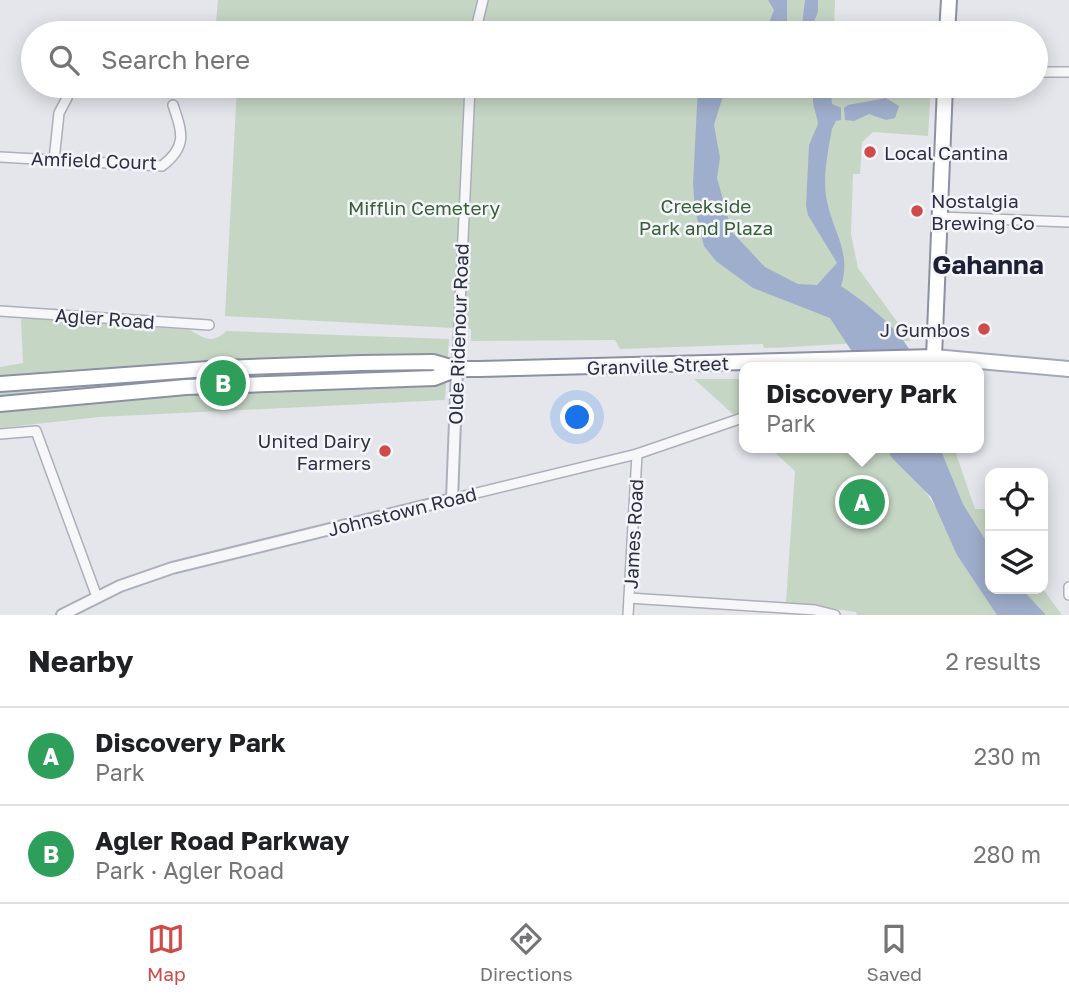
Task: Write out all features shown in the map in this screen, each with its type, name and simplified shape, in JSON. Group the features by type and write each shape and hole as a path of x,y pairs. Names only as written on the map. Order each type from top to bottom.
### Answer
{"main road":[{"path":"948,21 949,0"},
{"path":"929,357 944,98"},
{"name":"Granville Street","path":"742,362 929,357 1069,369"},
{"path":"0,384 222,368 361,363 433,362 457,369"},
{"name":"Granville Street","path":"457,369 739,362"},
{"path":"0,404 199,386 434,378 457,369"}],"street":[{"path":"478,21 483,0"},
{"path":"1048,72 1069,72"},
{"name":"Olde Ridenour Road","path":"452,499 469,98"},
{"path":"54,160 59,113 67,99"},
{"name":"Amfield Court","path":"0,157 162,166 175,156 181,143 173,105"},
{"path":"939,217 1069,222"},
{"name":"Agler Road","path":"0,311 209,325"},
{"name":"Johnstown Road","path":"62,615 97,597 181,565 637,454 739,418"},
{"path":"0,434 36,431 97,597"},
{"name":"James Road","path":"628,615 637,454"},
{"path":"1069,587 1069,595"},
{"path":"629,598 815,610 835,615"}],"green space":[{"path":"218,0 835,0 834,21 216,21"},
{"path":"236,98 930,98 928,136 873,132 862,142 860,174 853,174 851,234 858,268 911,341 764,348 763,344 620,349 615,340 471,341 471,329 225,316"},
{"path":"21,319 190,330 209,339 217,338 226,331 449,339 445,400 99,417 0,428 0,367 23,363"},
{"path":"694,379 739,379 739,420"},
{"path":"775,453 906,453 925,491 985,585 985,594 991,594 1004,615 857,615 856,612 786,602 795,471"},
{"path":"942,453 956,453 975,509 985,509 985,539 963,504"},
{"path":"1027,594 1047,594 1062,615 1046,615"}],"water":[{"path":"768,0 787,0 787,21 770,21 774,10"},
{"path":"805,0 818,0 818,12 814,21 802,21"},
{"path":"697,98 723,98 714,125 720,158 717,178 732,232 765,267 798,284 817,285 837,263 808,215 806,206 809,145 818,124 813,98 831,98 832,104 841,108 841,120 836,121 832,129 825,184 830,212 843,253 844,274 841,286 875,311 896,332 916,362 859,362 830,318 753,288 716,261 704,246 695,210 693,184"},
{"path":"886,98 899,106 895,118 886,120 869,114 854,121 845,120 844,108 848,105"},
{"path":"890,453 942,453 963,504 985,539 985,594 1027,594 1046,615 997,615 957,555 931,497"}],"place":[{"name":"Local Cantina","path":"870,152"},
{"name":"Nostalgia Brewing Co","path":"917,211"},
{"name":"J Gumbos","path":"984,329"},
{"name":"Agler Road Parkway","path":"223,383"},
{"name":"United Dairy Farmers","path":"385,451"},
{"name":"Discovery Park","path":"862,502"}],"district":[{"name":"Gahanna","path":"988,264"}],"park label":[{"name":"Mifflin Cemetery","path":"424,207"},
{"name":"Creekside Park and Plaza","path":"706,216"}]}
